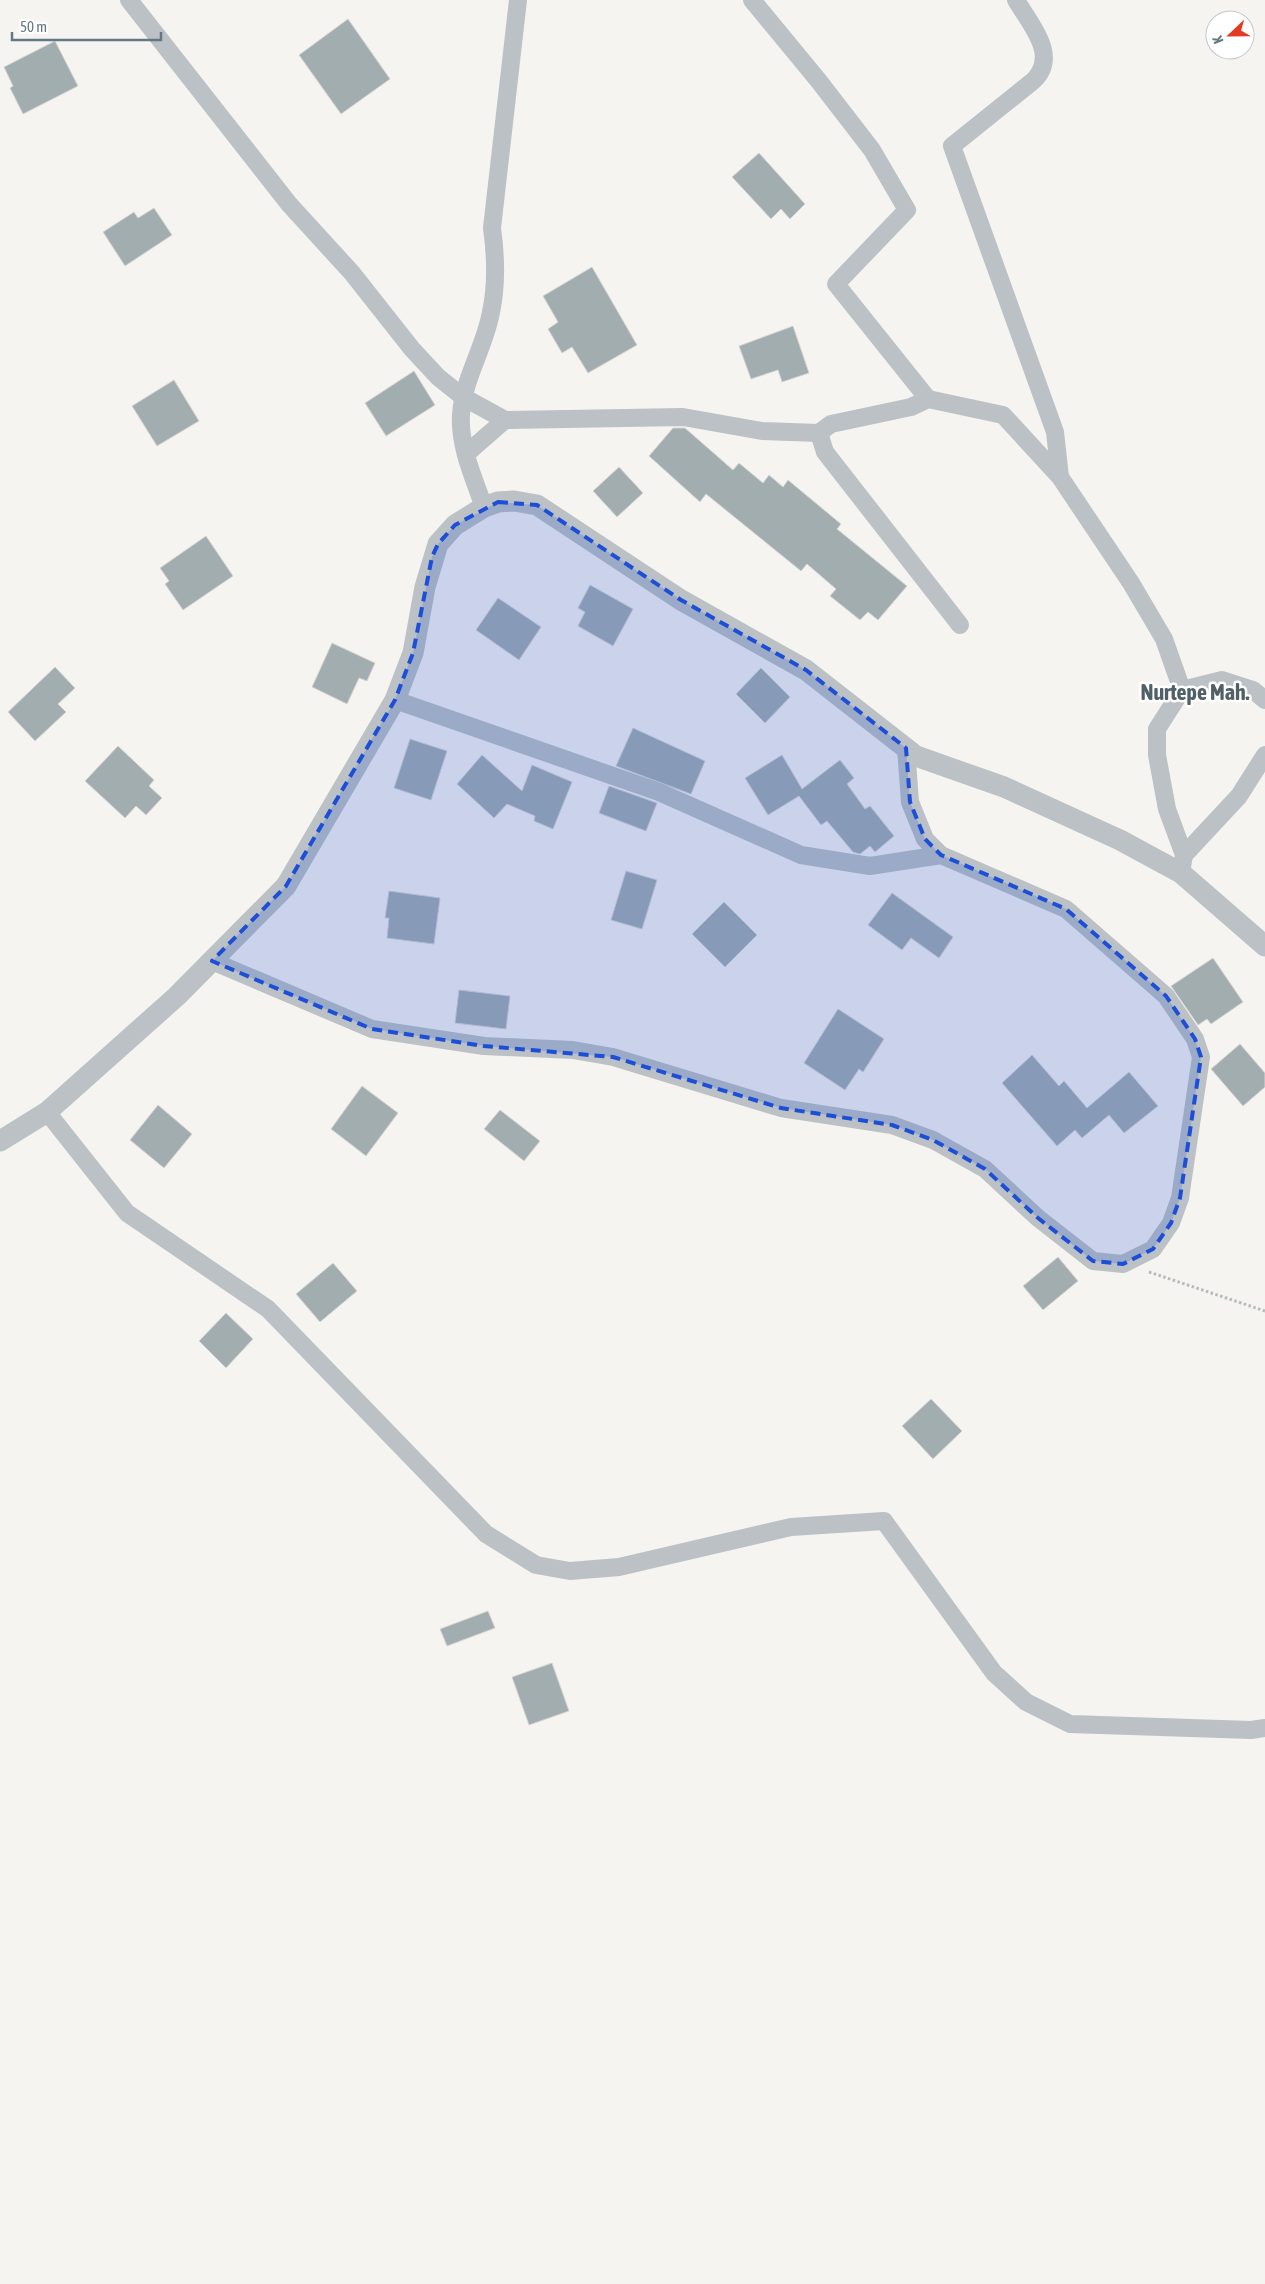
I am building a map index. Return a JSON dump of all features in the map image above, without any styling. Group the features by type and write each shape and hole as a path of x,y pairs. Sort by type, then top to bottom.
{"street":[{"path":"129,0 290,204 352,273 418,356 438,377 463,397 505,420 683,417 762,431 818,433 831,424 911,407 928,399 1003,415 1060,477 1130,583 1164,639 1182,690"},
{"path":"484,508 466,454 460,417 463,397 491,313 497,263 492,228 518,0"},
{"path":"752,0 818,80 872,150 907,210 836,284 928,399"},
{"path":"1016,0 1042,45 1045,56 1042,69 1033,80 952,146 1055,432 1060,477"},
{"path":"466,454 505,420"},
{"path":"818,433 825,452 960,625"},
{"path":"0,1141 47,1112 176,996 286,886 395,700 413,654 425,587 438,544 455,525 498,502 514,501 536,506 681,600 806,670 916,756 1004,787 1112,836 1183,864 1265,946"},
{"path":"1183,864 1167,809 1157,755 1157,729 1182,690 1222,680 1253,690 1265,700"},
{"path":"395,700 659,792 801,854 870,866 941,855"},
{"path":"212,961 372,1029 484,1046 573,1050 613,1057 781,1108 892,1125 933,1140 985,1169 1038,1218 1093,1261 1123,1264 1153,1249 1171,1223 1180,1198 1201,1057 1195,1039 1166,996 1066,908 941,855 925,839 910,802 906,748"},
{"path":"1183,864 1239,796 1265,755"},
{"path":"47,1112 127,1213 268,1309 486,1534 536,1565 570,1571 619,1567 791,1527 884,1521 994,1673 1026,1702 1070,1724 1251,1730 1265,1728"}],"path":[{"path":"1123,1264 1265,1310"}],"highlighted area":[{"path":"498,502 537,505 681,600 806,670 906,748 910,802 925,839 941,855 1066,909 1166,996 1195,1039 1201,1057 1180,1198 1171,1223 1153,1249 1123,1264 1093,1261 1038,1218 985,1169 933,1140 892,1125 781,1108 613,1057 484,1046 372,1029 212,961 286,886 360,763 395,700 413,653 432,557 438,544 455,525"}],"building":[{"path":"348,19 390,79 341,114 299,55"},
{"path":"55,41 78,86 23,114 10,88 13,86 4,67"},
{"path":"759,153 805,204 790,219 781,209 771,219 732,177"},
{"path":"154,208 172,235 125,266 103,232 134,212 138,218"},
{"path":"592,267 637,345 588,373 572,347 562,353 548,329 558,322 543,296"},
{"path":"793,326 809,373 782,382 778,370 751,379 739,346"},
{"path":"414,371 435,405 386,436 365,403"},
{"path":"174,380 199,421 157,446 132,406"},
{"path":"673,428 685,428 733,470 739,463 763,483 769,475 783,487 788,480 841,524 837,529 907,586 878,620 868,612 860,620 830,596 836,589 807,564 801,571 706,494 700,502 649,456"},
{"path":"619,467 643,493 617,517 593,491"},
{"path":"206,536 233,576 183,610 165,584 169,581 160,568"},
{"path":"590,585 633,609 613,646 578,626 585,612 578,608"},
{"path":"498,598 541,627 519,660 476,630"},
{"path":"332,643 375,663 367,681 359,678 347,704 312,687"},
{"path":"55,667 75,688 58,704 66,712 35,741 8,712"},
{"path":"761,668 790,697 765,723 736,694"},
{"path":"633,728 705,761 691,794 616,766"},
{"path":"410,739 447,751 431,800 394,788"},
{"path":"118,746 154,780 149,786 162,798 146,815 136,806 125,818 85,781"},
{"path":"482,755 522,791 532,765 572,782 553,829 534,821 535,816 507,804 494,818 457,784"},
{"path":"782,755 802,789 840,760 854,778 847,784 865,809 870,806 894,836 875,852 870,846 860,854 853,852 827,821 821,825 799,796 768,815 745,778"},
{"path":"609,786 657,803 646,831 599,813"},
{"path":"626,871 657,880 642,929 611,920"},
{"path":"389,891 440,898 434,944 387,938 389,918 385,918"},
{"path":"892,893 953,937 939,958 911,938 902,950 868,925"},
{"path":"724,902 757,935 725,967 692,934"},
{"path":"1213,958 1243,1002 1211,1024 1207,1019 1198,1025 1171,986"},
{"path":"459,990 510,996 506,1029 455,1023"},
{"path":"838,1009 884,1039 863,1072 859,1069 845,1090 804,1063"},
{"path":"1240,1044 1265,1073 1265,1087 1243,1106 1211,1069"},
{"path":"1032,1055 1059,1086 1064,1081 1087,1108 1129,1072 1158,1106 1124,1133 1109,1115 1082,1138 1075,1130 1057,1146 1002,1083"},
{"path":"362,1086 398,1113 366,1156 331,1129"},
{"path":"158,1105 192,1134 164,1168 130,1140"},
{"path":"500,1110 540,1141 524,1161 484,1129"},
{"path":"1058,1257 1078,1281 1043,1310 1023,1286"},
{"path":"333,1263 357,1291 320,1322 296,1294"},
{"path":"226,1313 253,1339 226,1368 199,1341"},
{"path":"931,1399 962,1431 933,1459 902,1426"},
{"path":"488,1611 495,1628 447,1646 440,1629"},
{"path":"552,1663 569,1711 529,1725 512,1677"}],"district":[{"name":"Nurtepe Mah.","path":"1195,692"}]}
